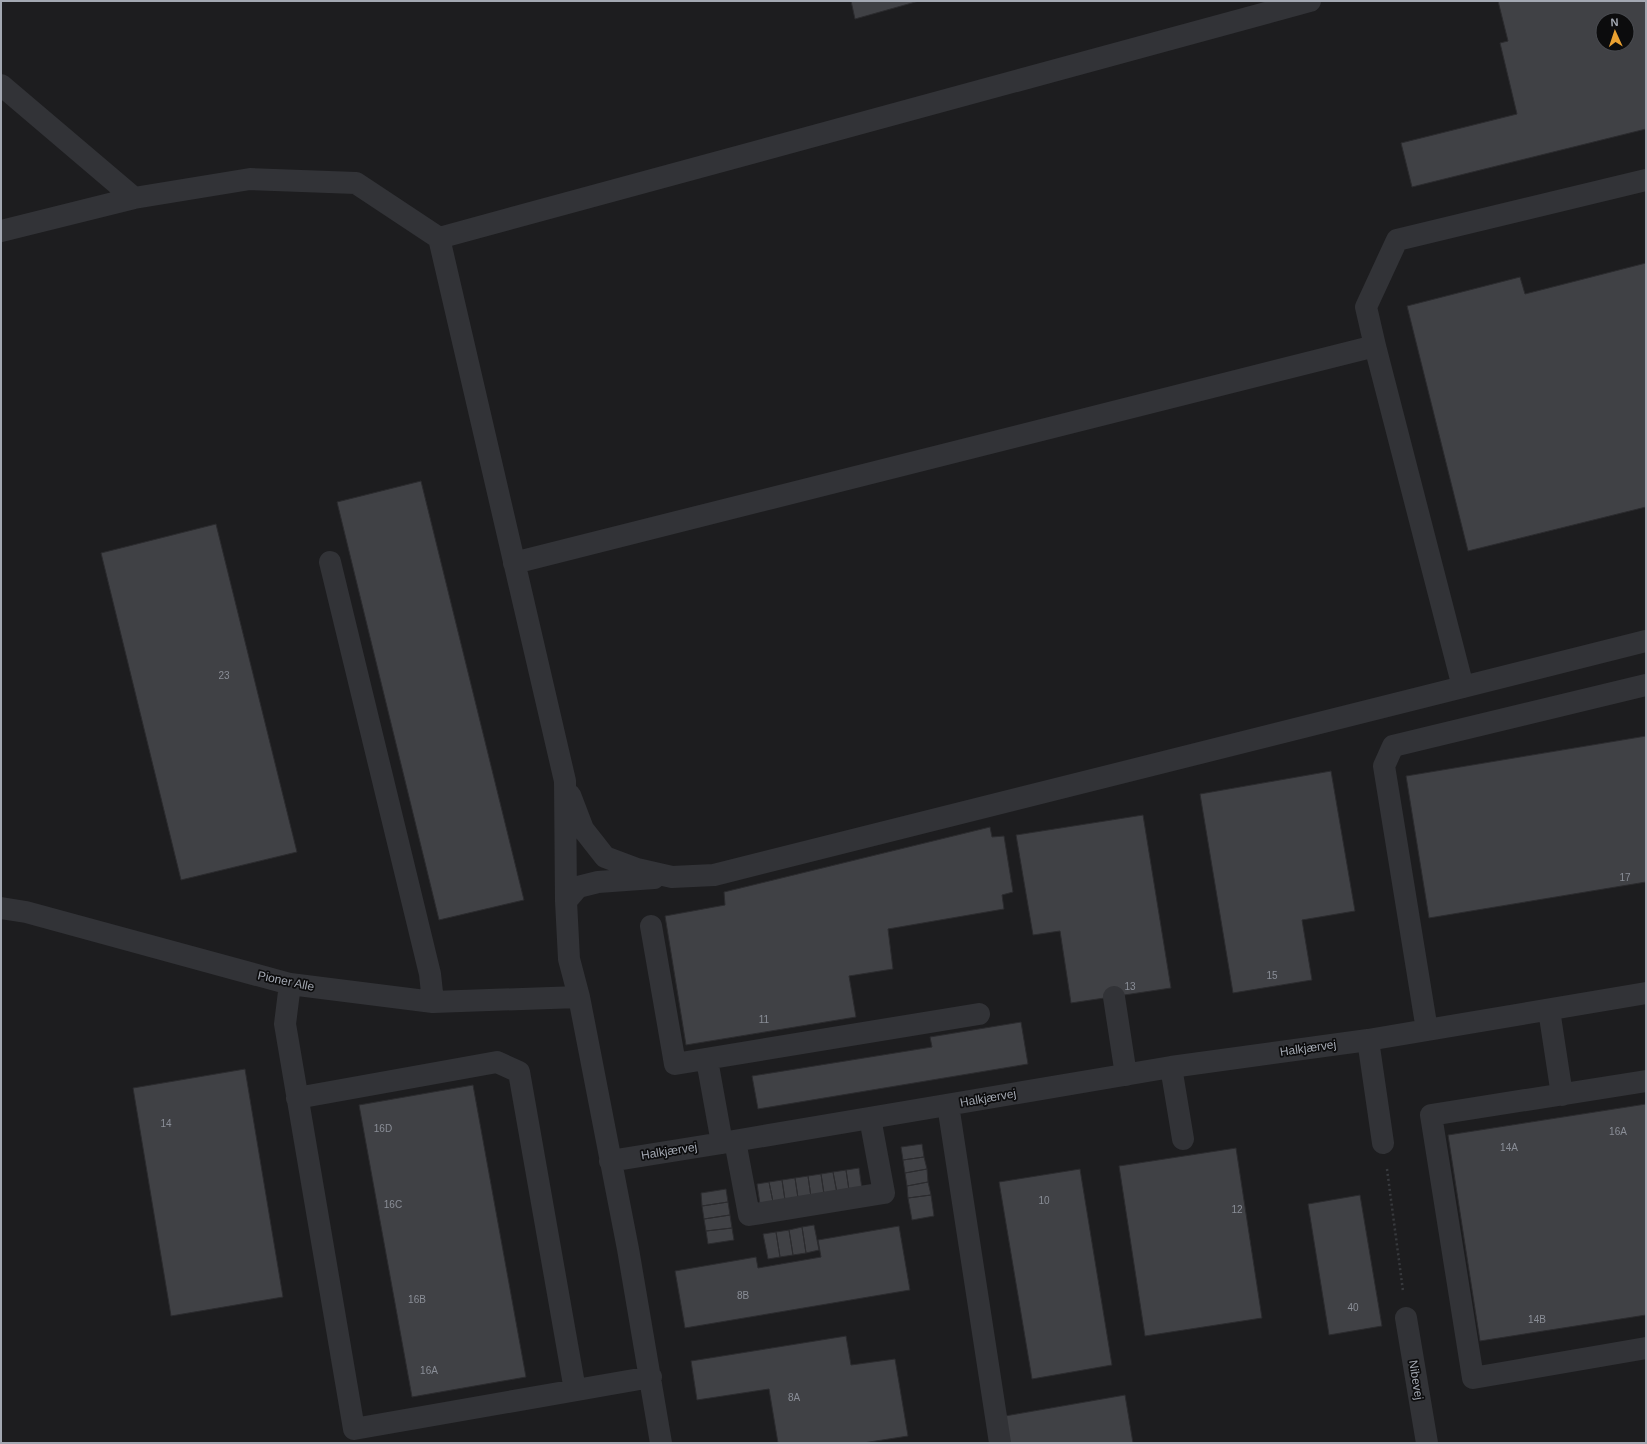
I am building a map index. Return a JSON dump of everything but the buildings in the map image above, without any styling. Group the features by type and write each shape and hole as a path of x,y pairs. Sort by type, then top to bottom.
{"street":[{"path":"439,238 1310,1"},
{"path":"1,85 134,198"},
{"path":"1,230 134,198 250,179 356,183 439,238 565,781 583,829 604,857 637,869 672,877"},
{"path":"1463,687 1366,307 1397,240 1646,180"},
{"path":"514,563 1375,346"},
{"path":"330,562 430,974 433,1002"},
{"path":"566,901 578,887 598,882 714,875 1646,641"},
{"path":"1428,1030 1384,766 1394,746 1646,685"},
{"path":"565,781 566,901 569,959 579,997 628,1249 651,1377 661,1443"},
{"name":"Pioner Alle","path":"1,908 26,912 290,984 433,1002 579,997"},
{"path":"651,926 675,1064 707,1060 980,1014"},
{"path":"290,984 285,1024 354,1429 651,1377"},
{"name":"Halkjærvej","path":"610,1161 1171,1067 1368,1040 1646,993"},
{"path":"1114,997 1126,1075"},
{"path":"1549,1010 1562,1095"},
{"path":"1368,1040 1383,1143"},
{"path":"707,1060 749,1215 884,1193 870,1118"},
{"path":"297,1098 497,1062 519,1072 575,1390"},
{"path":"1171,1067 1183,1139"},
{"path":"1646,1081 1431,1115 1473,1378 1646,1348"},
{"path":"948,1105 1000,1443"},
{"name":"Nibevej","path":"1406,1318 1406,1362 1427,1443"}],"path":[{"path":"1383,1143 1406,1318"}],"shaded area":[{"path":"1,1 1646,1 1646,1443 1,1443"}]}
